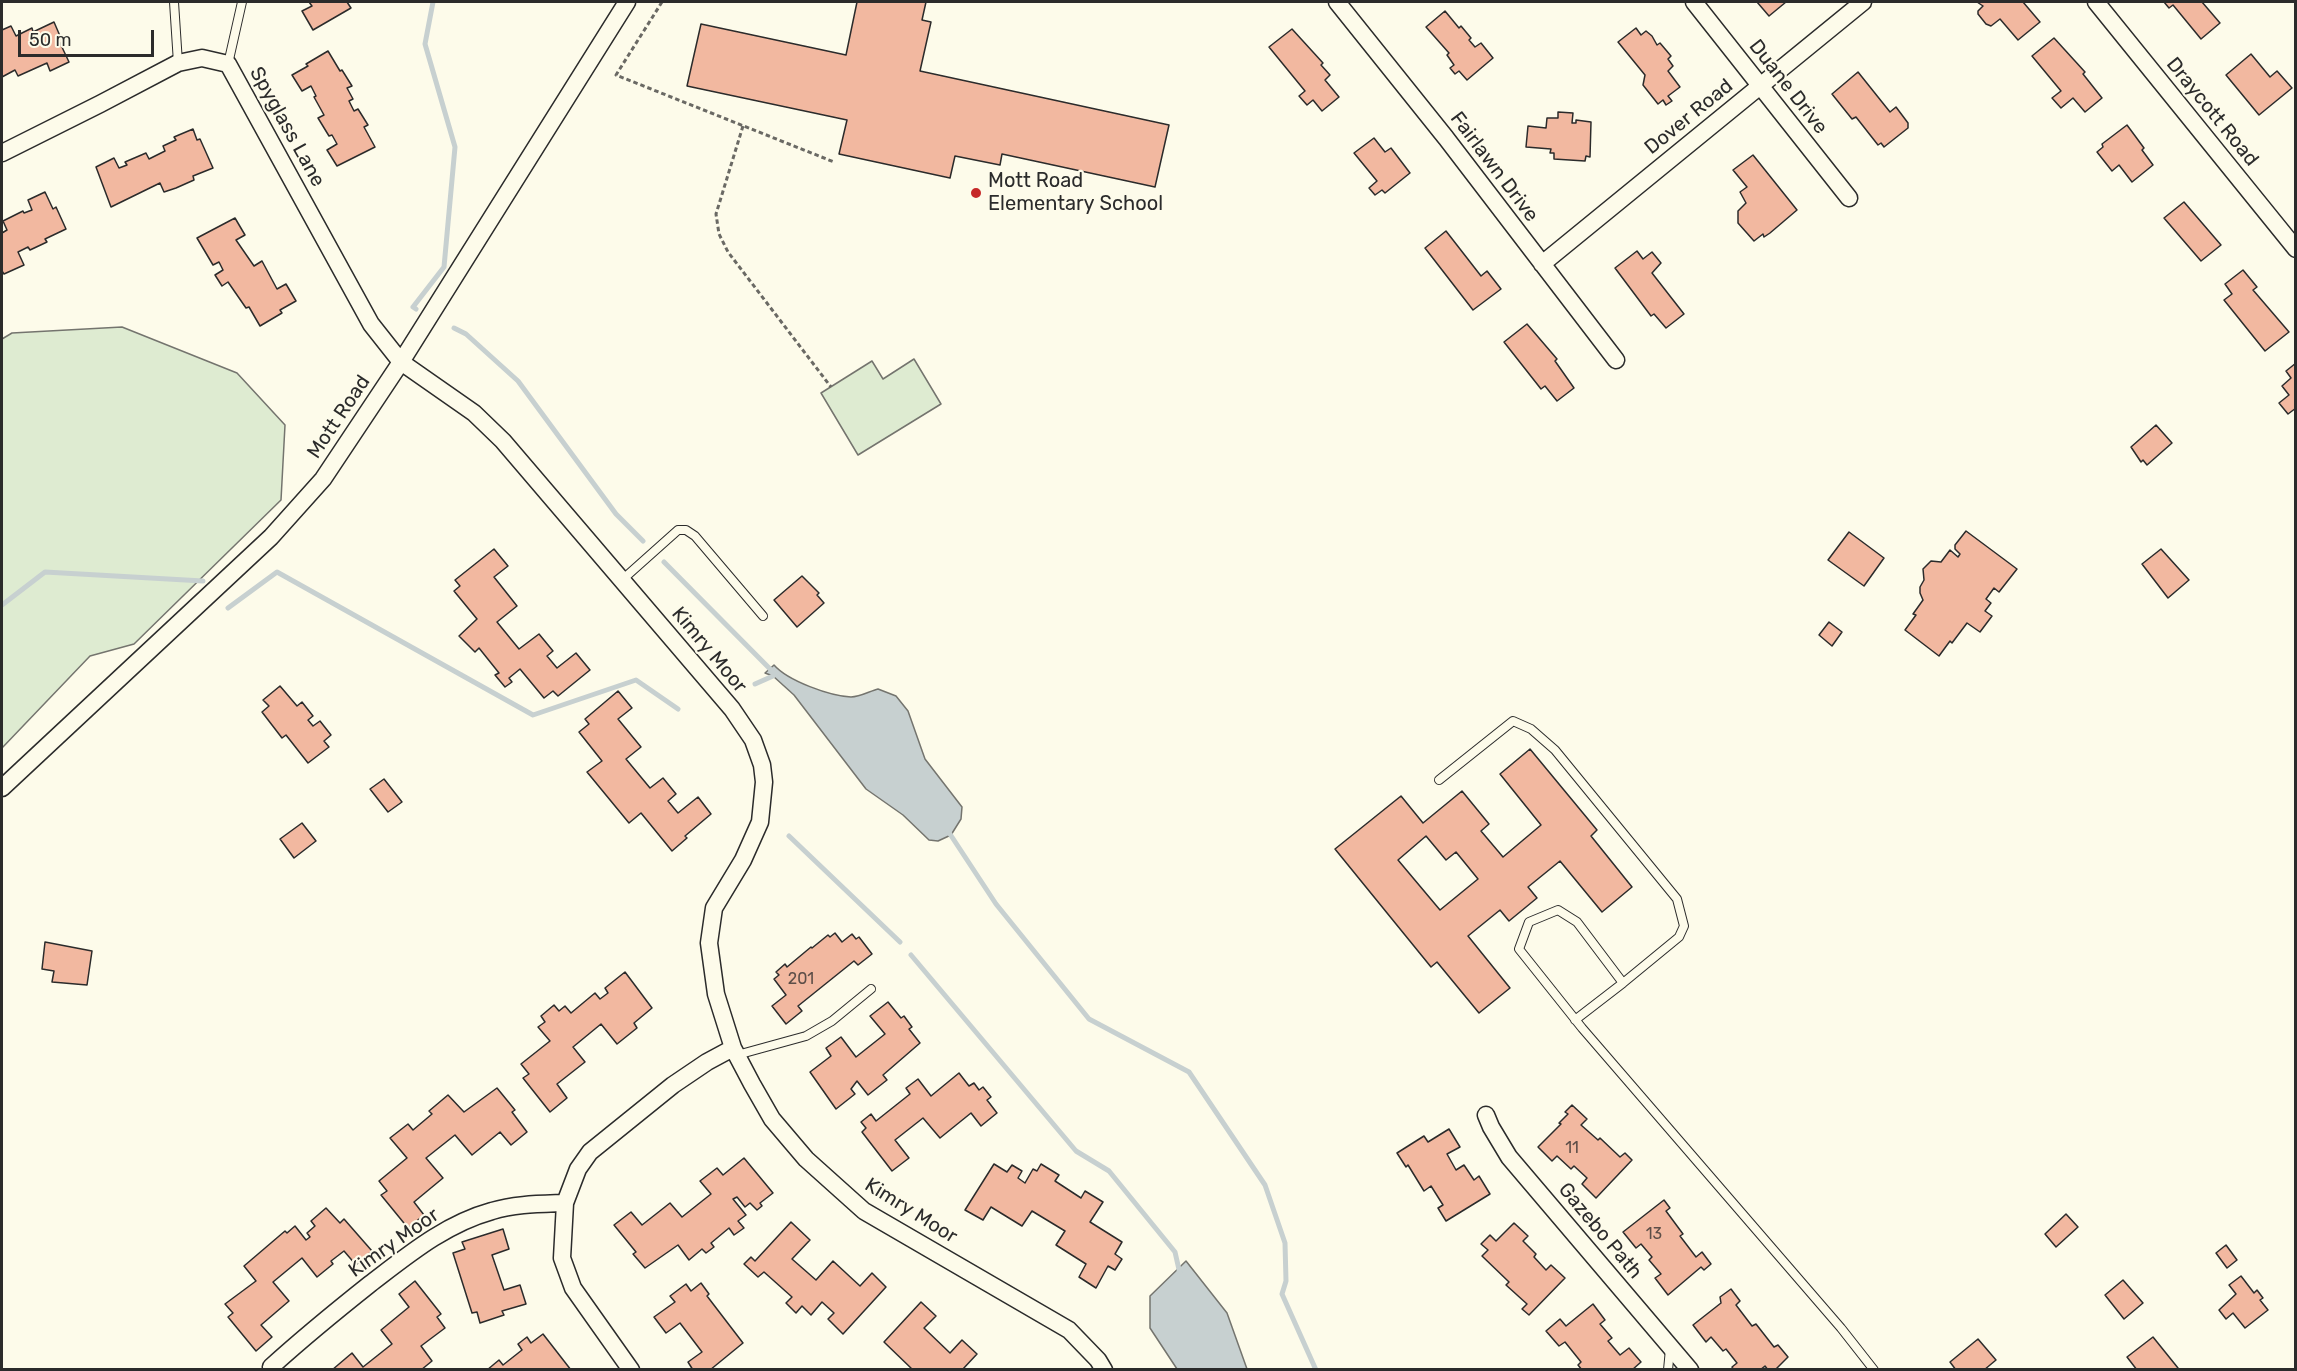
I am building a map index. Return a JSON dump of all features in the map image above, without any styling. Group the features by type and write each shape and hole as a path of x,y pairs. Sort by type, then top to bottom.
{"street":[{"name":"Mott Road","path":"2,788 271,537 323,479 401,362 627,2"},
{"name":"Fairlawn Drive","path":"1336,2 1446,138 1616,360"},
{"name":"Duane Drive","path":"1694,2 1849,198"},
{"name":"Dover Road","path":"1542,264 1863,2"},
{"name":"Draycott Road","path":"2096,2 2295,249"},
{"name":"Spyglass Lane","path":"2,153 178,63 202,58 228,64 371,324 401,362"},
{"name":"Kimry Moor","path":"401,362 474,413 503,441 732,709 753,740 762,765 764,782 760,822 743,860 714,908 709,943 716,994 735,1052 772,1119 806,1159 864,1211 1069,1330 1098,1360 1104,1370"},
{"path":"631,1370 573,1288 562,1258 565,1203 578,1169 590,1152 673,1085 707,1062 735,1052"},
{"name":"Gazebo Path","path":"1486,1115 1509,1157 1690,1370"},
{"name":"Kimry Moor","path":"271,1367 311,1330 416,1249 454,1225 492,1211 528,1204 565,1203"}],"lane":[{"path":"174,2 178,63"},
{"path":"228,64 242,2"},
{"path":"622,580 678,530 686,530 695,536 763,616"},
{"path":"1438,780 1513,721 1531,729 1555,750 1677,898 1684,926 1679,937 1575,1020"},
{"path":"1623,982 1576,922 1558,909 1529,922 1519,949 1575,1020 1841,1328 1874,1370"},
{"path":"735,1052 806,1036 832,1021 871,989"},
{"path":"1668,1370 1671,1347"}],"path":[{"path":"662,2 616,75 834,162"},
{"path":"743,126 716,214 719,234 728,252 831,387"}],"green space":[{"path":"122,327 237,373 285,425 281,500 134,644 90,656 2,748 2,339 12,333"},
{"path":"914,359 941,404 858,455 821,393 872,361 883,379"}],"shaded area":[{"path":"774,665 799,682 832,694 854,697 878,689 896,696 908,711 925,759 962,807 961,819 951,835 938,841 929,840 903,815 866,789 794,695 773,676 765,673"},
{"path":"1186,1261 1227,1313 1247,1369 1177,1369 1150,1328 1150,1296"}],"building":[{"path":"309,2 347,2 351,8 313,30 302,11 312,6"},
{"path":"857,2 926,2 922,20 931,22 920,71 1169,125 1155,187 1002,154 1000,165 955,156 950,178 839,154 847,120 687,86 701,24 846,55"},
{"path":"1757,2 1786,2 1769,16"},
{"path":"1977,2 2023,2 2040,22 2018,40 2000,19 1991,26 1986,24 1978,14 1983,6"},
{"path":"2164,2 2202,2 2220,23 2201,39 2173,5 2169,8"},
{"path":"1445,11 1471,38 1469,40 1475,47 1481,43 1493,58 1467,80 1459,71 1455,74 1450,68 1454,65 1447,55 1449,53 1426,27"},
{"path":"54,22 69,62 50,71 47,63 18,76 15,70 2,77 2,30 11,26 16,36 32,28 33,32"},
{"path":"1636,28 1641,35 1646,31 1657,45 1660,43 1671,56 1668,59 1673,66 1668,71 1680,87 1668,96 1672,101 1666,105 1663,100 1658,104 1643,85 1645,75 1618,42"},
{"path":"1292,29 1323,63 1321,65 1330,75 1325,80 1339,97 1322,111 1313,100 1307,105 1299,96 1305,91 1269,47"},
{"path":"2054,38 2085,72 2083,74 2102,98 2085,112 2073,98 2061,108 2052,98 2061,91 2032,56"},
{"path":"328,51 352,86 347,88 353,99 349,101 354,111 358,109 368,125 364,127 375,147 337,166 327,150 337,144 318,118 324,115 314,97 316,96 311,86 302,91 292,75"},
{"path":"2251,54 2270,77 2277,71 2292,88 2259,115 2226,75"},
{"path":"1858,72 1890,112 1896,107 1908,123 1908,128 1884,147 1881,143 1878,145 1856,117 1852,119 1832,94"},
{"path":"1558,112 1573,113 1572,123 1576,123 1576,120 1591,122 1590,157 1586,156 1585,161 1554,159 1554,153 1550,153 1551,149 1526,147 1528,126 1546,128 1547,118 1558,118"},
{"path":"2127,125 2153,165 2132,182 2119,165 2112,171 2097,152 2103,147 2102,144"},
{"path":"193,129 213,168 193,176 194,180 176,188 164,192 160,183 111,207 96,167 114,158 119,168 127,165 125,162 146,153 149,159 165,151 163,146 176,140 174,137"},
{"path":"1374,138 1385,152 1391,148 1410,173 1385,193 1382,190 1375,195 1369,188 1377,181 1354,153"},
{"path":"1753,155 1797,210 1770,233 1764,237 1763,234 1754,241 1738,223 1738,211 1746,203 1740,192 1747,187 1733,170"},
{"path":"45,192 53,209 56,207 66,229 45,239 47,242 30,250 28,247 18,252 24,265 4,274 2,271 2,233 7,230 3,221 23,211 24,213 32,210 28,200"},
{"path":"2184,202 2221,245 2201,261 2164,218"},
{"path":"235,218 245,235 236,240 254,266 262,261 277,289 286,284 296,301 280,310 282,313 260,326 249,307 246,308 228,282 222,286 215,275 223,270 219,262 213,265 197,238"},
{"path":"1446,231 1481,276 1487,271 1501,289 1473,310 1425,248"},
{"path":"1637,251 1643,259 1652,252 1661,263 1652,273 1684,314 1666,328 1654,314 1651,316 1615,268"},
{"path":"2243,270 2257,287 2253,290 2289,332 2265,351 2224,300 2232,294 2225,284"},
{"path":"1527,324 1557,359 1555,361 1574,388 1557,401 1545,386 1541,389 1504,342"},
{"path":"2296,363 2296,408 2288,414 2279,403 2289,395 2282,386 2291,378 2286,371"},
{"path":"2156,425 2172,443 2147,465 2143,460 2141,462 2131,447"},
{"path":"1966,531 2017,569 1999,592 1994,588 1986,599 1991,603 1985,611 1992,616 1980,632 1967,623 1939,656 1905,630 1923,600 1920,587 1924,580 1923,569 1931,561 1941,562 1950,550 1958,557 1960,554 1955,549 1955,545"},
{"path":"1849,532 1884,558 1864,586 1828,560"},
{"path":"494,549 508,566 494,577 517,606 497,622 519,649 539,634 553,651 547,656 557,668 576,653 590,670 558,696 553,691 544,698 520,669 509,678 512,682 505,687 495,675 499,673 479,648 475,652 459,636 477,619 454,591 460,586 455,580"},
{"path":"2161,549 2189,580 2168,598 2142,564"},
{"path":"802,576 819,593 817,595 824,603 797,627 774,600"},
{"path":"1829,622 1842,632 1832,646 1819,635"},
{"path":"280,686 297,706 302,702 313,716 308,720 313,726 320,721 331,735 324,741 329,747 308,763 286,735 282,738 262,712 269,706 263,700"},
{"path":"618,691 632,708 618,719 641,747 626,759 650,788 663,778 676,794 668,801 678,813 698,797 711,814 685,836 687,838 672,851 641,813 629,823 587,772 602,761 579,732 589,724 585,719"},
{"path":"1530,749 1597,830 1591,836 1632,887 1602,912 1560,861 1528,887 1537,898 1509,921 1500,910 1468,936 1510,988 1479,1013 1437,962 1431,967 1335,849 1401,796 1423,823 1462,791 1489,824 1481,831 1503,857 1541,825 1500,774","holes":["1426,836 1446,860 1456,852 1478,879 1440,910 1398,860"]},
{"path":"384,779 402,802 388,812 370,789"},
{"path":"302,823 316,841 294,858 280,839"},
{"path":"835,933 842,942 852,934 856,939 859,937 872,954 858,965 854,961 798,1006 802,1011 786,1024 772,1006 786,995 774,979 779,975 776,972 785,964 787,967 828,935 830,937"},
{"path":"45,942 92,951 87,985 52,982 54,971 42,969"},
{"path":"625,972 652,1008 634,1023 637,1028 617,1044 601,1024 573,1047 585,1062 557,1084 567,1098 550,1112 523,1078 529,1074 521,1064 550,1041 538,1027 545,1022 541,1016 554,1005 559,1011 565,1006 571,1013 595,993 600,999 608,993 605,988"},
{"path":"888,1002 901,1018 904,1016 912,1027 909,1029 920,1043 883,1075 887,1080 868,1095 857,1081 851,1089 855,1094 836,1109 810,1072 831,1056 826,1048 841,1037 856,1057 885,1034 870,1016"},
{"path":"959,1073 969,1086 974,1083 979,1090 983,1087 991,1097 987,1100 997,1113 981,1126 971,1113 940,1138 923,1118 895,1140 909,1158 892,1171 862,1132 866,1128 861,1122 871,1114 876,1121 910,1094 906,1088 918,1079 931,1096"},
{"path":"497,1088 515,1110 512,1112 527,1132 511,1145 500,1132 472,1155 455,1135 426,1158 443,1178 414,1202 424,1215 408,1228 381,1195 387,1191 379,1181 407,1158 390,1138 408,1124 413,1130 432,1114 429,1111 448,1095 464,1112"},
{"path":"1572,1105 1587,1119 1581,1125 1598,1140 1600,1138 1620,1157 1625,1153 1632,1160 1596,1198 1582,1184 1587,1178 1574,1166 1571,1169 1557,1156 1552,1161 1538,1147 1561,1124 1559,1123 1568,1114 1565,1112"},
{"path":"1449,1129 1460,1147 1447,1154 1456,1170 1464,1165 1474,1180 1479,1176 1490,1194 1446,1221 1438,1208 1443,1205 1431,1186 1424,1191 1408,1165 1406,1167 1397,1153 1424,1136 1428,1142"},
{"path":"744,1158 773,1193 760,1203 762,1206 757,1210 750,1203 745,1207 737,1197 733,1199 746,1215 738,1221 744,1228 734,1235 729,1228 711,1243 714,1247 706,1253 702,1249 689,1260 678,1245 645,1268 633,1254 636,1252 614,1225 631,1212 642,1225 670,1203 682,1217 711,1194 700,1181 717,1168 723,1175"},
{"path":"994,1164 1007,1172 1012,1165 1022,1171 1018,1178 1025,1183 1033,1169 1037,1171 1041,1164 1059,1175 1055,1181 1081,1198 1085,1191 1103,1202 1090,1222 1122,1242 1115,1254 1122,1259 1115,1270 1108,1266 1096,1288 1079,1277 1086,1264 1056,1245 1065,1231 1032,1211 1022,1226 991,1207 983,1220 965,1210"},
{"path":"1664,1200 1670,1208 1666,1211 1683,1234 1680,1236 1696,1257 1702,1252 1711,1264 1704,1270 1701,1267 1668,1295 1655,1278 1661,1274 1649,1260 1652,1257 1641,1244 1636,1248 1623,1232"},
{"path":"326,1208 340,1223 344,1219 372,1251 356,1265 344,1251 331,1261 333,1264 317,1277 302,1258 273,1282 289,1301 261,1325 272,1337 256,1351 228,1317 233,1313 225,1304 256,1281 244,1266 285,1231 287,1233 295,1226 306,1240 310,1237 307,1233 315,1226 311,1221"},
{"path":"2066,1214 2078,1227 2056,1247 2045,1234"},
{"path":"791,1222 810,1240 792,1259 816,1280 833,1261 860,1286 872,1273 886,1287 843,1334 828,1319 834,1313 822,1302 811,1315 802,1306 796,1313 786,1303 792,1297 764,1272 758,1277 744,1264 751,1257 755,1261"},
{"path":"1514,1223 1528,1236 1523,1241 1536,1254 1534,1257 1546,1270 1551,1265 1565,1278 1529,1315 1522,1309 1527,1304 1506,1285 1509,1282 1482,1256 1488,1250 1481,1244 1490,1235 1496,1241"},
{"path":"503,1229 509,1249 492,1255 504,1290 520,1285 526,1304 502,1311 504,1315 480,1323 477,1312 472,1313 453,1253 465,1249 462,1242"},
{"path":"2226,1245 2237,1260 2227,1268 2216,1253"},
{"path":"2241,1276 2254,1293 2257,1290 2263,1298 2260,1300 2268,1310 2245,1328 2233,1313 2226,1319 2219,1310 2236,1294 2229,1285"},
{"path":"2123,1280 2143,1303 2124,1319 2105,1295"},
{"path":"415,1281 441,1314 437,1317 445,1328 421,1346 432,1361 421,1370 332,1370 352,1353 363,1367 392,1344 381,1330 409,1307 399,1294"},
{"path":"701,1283 709,1294 707,1296 743,1343 710,1370 693,1370 688,1362 702,1352 680,1323 666,1333 654,1317 675,1302 670,1296 686,1284 691,1291"},
{"path":"1731,1289 1740,1301 1736,1305 1752,1326 1756,1324 1774,1347 1778,1345 1788,1357 1775,1370 1768,1370 1765,1366 1760,1370 1734,1370 1732,1367 1737,1363 1726,1349 1723,1351 1711,1337 1706,1342 1693,1325 1721,1303 1720,1297"},
{"path":"921,1302 936,1316 924,1328 950,1353 962,1340 977,1354 962,1370 913,1370 884,1342"},
{"path":"1593,1304 1605,1320 1600,1324 1612,1338 1608,1341 1620,1355 1629,1348 1641,1362 1632,1370 1582,1370 1578,1365 1581,1362 1565,1342 1559,1346 1546,1331 1560,1319 1566,1326"},
{"path":"543,1334 571,1370 487,1370 499,1360 503,1365 522,1350 518,1344 527,1337 531,1343"},
{"path":"2153,1337 2178,1368 2177,1370 2137,1370 2127,1357"},
{"path":"1978,1339 1996,1360 1984,1370 1956,1370 1950,1362"}],"waterway":[{"path":"416,309 413,307 444,267 455,147 425,44 433,2"},
{"path":"454,328 466,334 518,381 616,514 643,541"},
{"path":"664,562 775,674"},
{"path":"2,605 45,572 203,581"},
{"path":"228,608 277,572 533,715 636,680 678,709"},
{"path":"755,684 773,676"},
{"path":"948,831 996,904 1089,1019 1189,1072 1265,1185 1285,1243 1286,1281 1282,1294 1316,1370"},
{"path":"789,836 900,942"},
{"path":"911,955 1076,1151 1109,1171 1175,1252 1180,1274"}],"place":[{"name":"Mott Road Elementary School","path":"976,193"}]}
